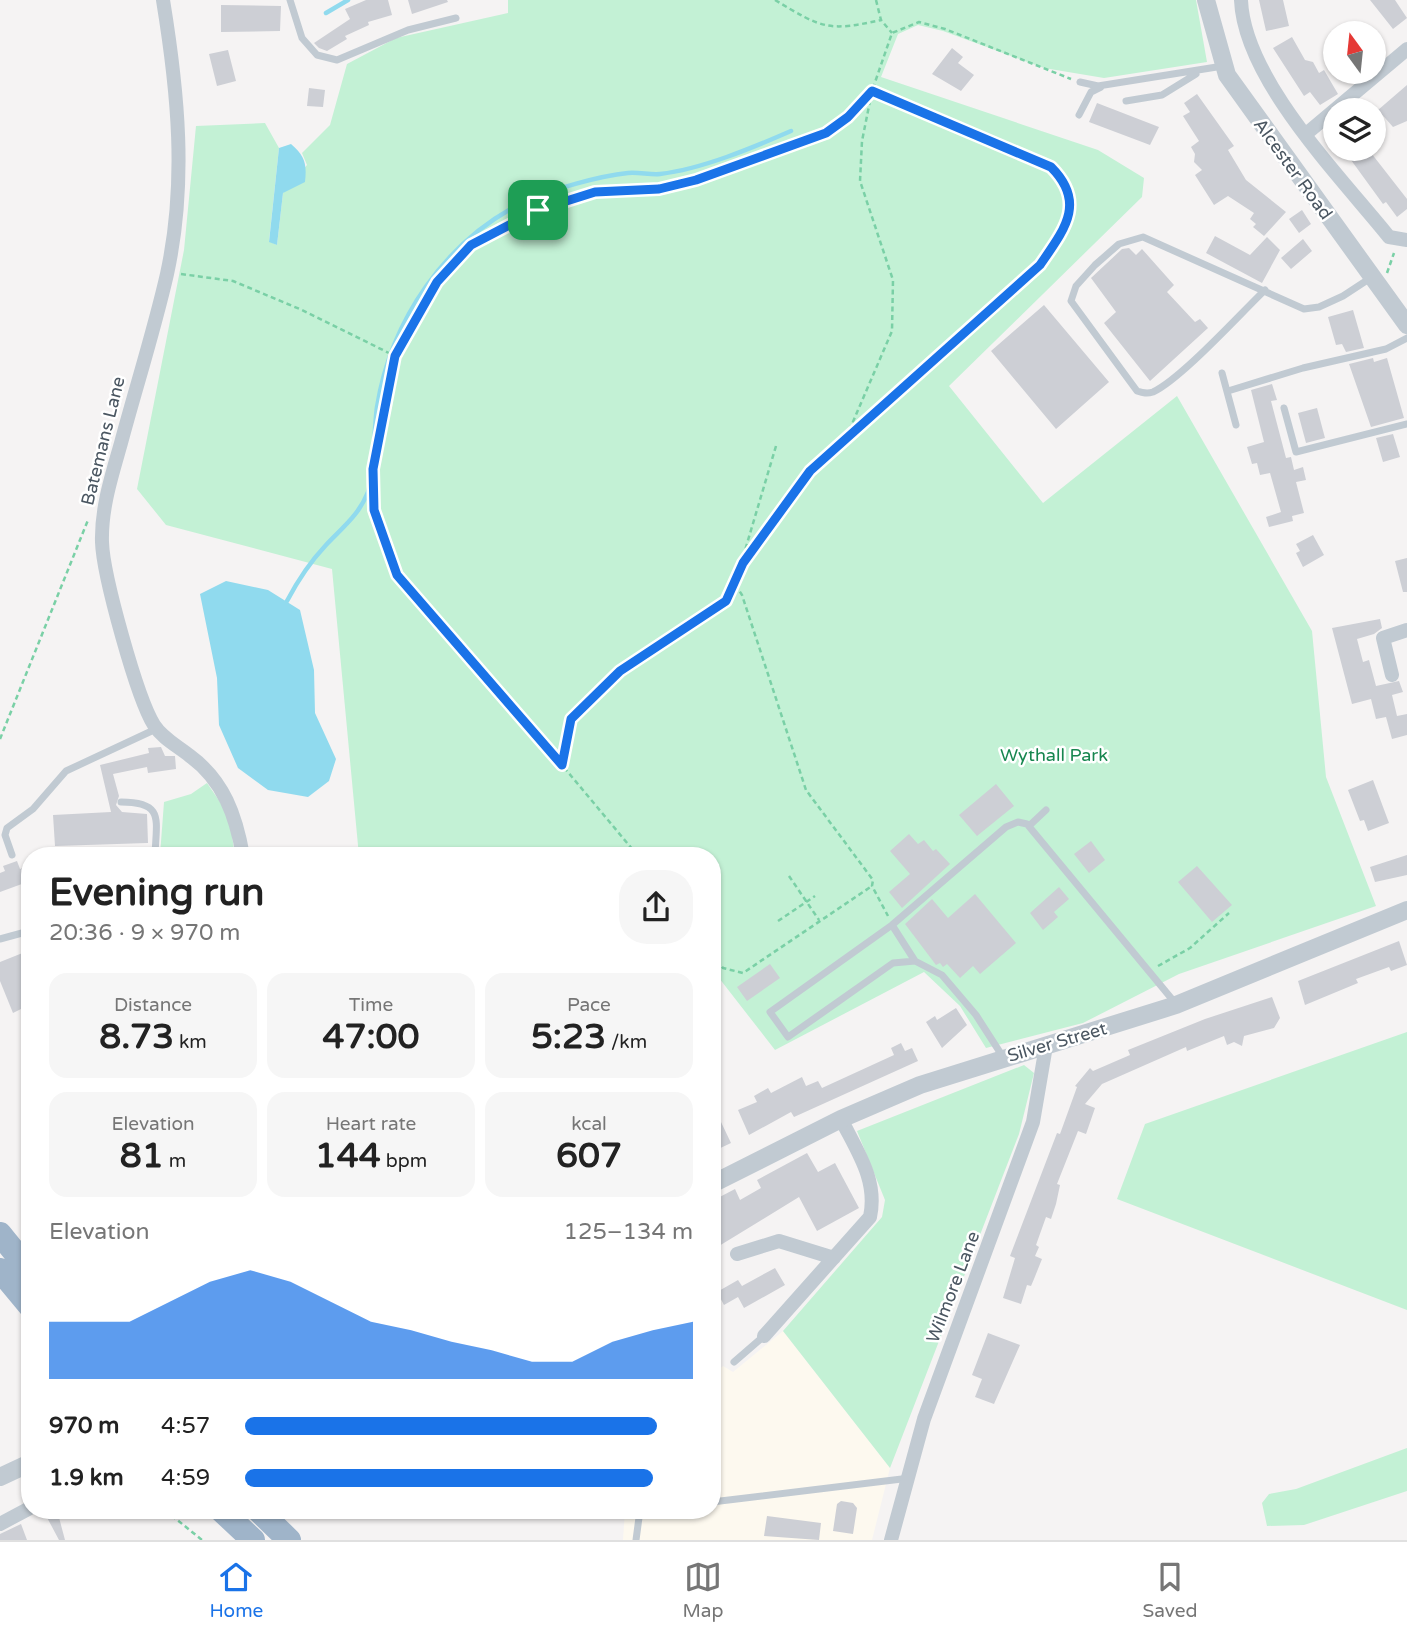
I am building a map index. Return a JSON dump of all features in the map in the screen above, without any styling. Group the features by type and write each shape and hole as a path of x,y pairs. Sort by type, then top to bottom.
{"highway":[{"path":"0,1234 21,1260"},
{"path":"0,1270 21,1295"},
{"path":"231,1519 253,1540"},
{"path":"267,1519 289,1540"}],"street":[{"name":"Batemans Lane","path":"163,0 176,80 181,167 167,272 111,478 103,517 102,542 106,571 146,708 157,729 192,757 222,790 237,821 241,847"},
{"name":"Alcester Road","path":"1206,0 1223,66 1252,113 1407,325"},
{"name":"Alcester Road","path":"1241,0 1241,13 1264,74 1306,134 1389,237 1403,240"},
{"path":"1306,134 1407,50"},
{"path":"1392,674 1383,638 1407,630"},
{"name":"Silver Street","path":"721,1179 841,1119 920,1085 1177,1005 1407,910"},
{"name":"Wilmore Lane","path":"891,1540 924,1419 1033,1122 1046,1046"},
{"path":"764,1336 870,1217 874,1197 862,1161 841,1119"},
{"path":"737,1254 779,1241 834,1258"},
{"path":"0,1477 21,1467"},
{"path":"0,1524 21,1513"}],"lane":[{"path":"290,0 302,38 317,55 337,60 408,30 456,18"},
{"path":"1080,82 1105,85 1223,66"},
{"path":"1126,102 1162,95 1203,71"},
{"path":"1079,115 1091,92 1105,85"},
{"path":"1265,290 1184,368 1152,392 1143,394 1137,391 1071,301 1076,286 1103,258 1119,244 1143,237 1265,290 1304,309 1319,307 1377,283"},
{"path":"1228,391 1303,368 1386,349 1407,338"},
{"path":"1222,373 1236,425"},
{"path":"1284,408 1296,452 1407,424"},
{"path":"12,855 4,828 33,809 66,771 157,729"},
{"path":"121,802 153,808 156,820 155,847"},
{"path":"1029,826 1046,810"},
{"path":"915,961 892,963 788,1037 770,1012 892,925 1006,827 1018,822 1029,826 1177,1005"},
{"path":"892,925 915,961 942,975 976,1015 1003,1057"},
{"path":"0,939 21,933"},
{"path":"734,1362 764,1336"},
{"path":"721,1501 910,1478"},
{"path":"636,1540 639,1519"}],"path":[{"path":"775,0 815,24 832,28 881,20"},
{"path":"876,0 881,20 892,33"},
{"path":"845,441 892,331 893,280 860,181 862,141 872,91 892,33 919,22 945,29 1080,82"},
{"path":"630,847 397,575 374,510 373,469 395,356 437,282 471,245 538,210 595,192 659,189 696,180 826,133 848,117 872,91"},
{"path":"743,563 810,471 1040,265 1062,231 1071,198 1065,182 1051,167 872,91"},
{"path":"1377,283 1403,240"},
{"path":"167,272 233,281 395,356"},
{"path":"562,765 571,719 620,671 726,601 736,584 743,563 776,446"},
{"path":"0,739 91,513"},
{"path":"736,584 783,712 806,790 873,880 872,886 892,925"},
{"path":"789,876 820,921"},
{"path":"721,965 743,973 872,886"},
{"path":"778,921 815,896"},
{"path":"1149,971 1190,948 1229,913"},
{"path":"176,1519 202,1540"}],"shaded area":[{"path":"783,1331 890,1468 872,1540 623,1540 624,1519 721,1519 721,1368 723,1366 733,1372"}],"green space":[{"name":"Wythall Park","path":"508,0 1196,0 1207,62 1104,78 1044,68 943,31 918,25 898,34 881,77 1098,150 1144,178 1142,197 949,386 1043,503 1177,396 1312,631 1326,777 1376,906 1179,974 1083,1023 986,1048 960,1006 924,972 775,1050 721,981 721,847 358,847 332,569 166,525 137,489 184,250 196,126 265,123 279,148 269,241 277,245 283,193 307,165 302,153 330,125 347,64 396,38 508,13"},
{"path":"207,783 229,815 234,847 161,847 164,802 191,794"},
{"path":"1407,1032 1407,1310 1117,1199 1145,1124"},
{"path":"1024,1065 1034,1073 1019,1134 890,1468 783,1331 882,1217 885,1200 857,1131"},
{"path":"1407,1448 1407,1491 1304,1525 1267,1526 1262,1503 1269,1494 1296,1489"}],"water":[{"path":"291,144 304,161 305,182 283,193 277,245 269,242 279,148"},
{"path":"226,581 268,590 300,610 314,670 315,713 336,759 329,781 308,797 268,790 238,768 219,725 217,678 200,594"}],"building":[{"path":"366,0 388,0 392,15 368,22 369,25 345,36 347,39 327,51 314,43 350,19 345,9"},
{"path":"408,0 447,0 448,2 412,14"},
{"path":"1259,0 1283,0 1289,26 1266,31"},
{"path":"1370,0 1395,0 1407,18 1393,29"},
{"path":"221,5 281,6 280,31 221,32"},
{"path":"1292,37 1305,60 1313,62 1319,73 1323,71 1323,84 1332,84 1338,94 1331,98 1323,98 1320,105 1310,92 1304,96 1273,48"},
{"path":"952,48 963,57 958,63 974,75 961,91 932,74"},
{"path":"228,50 236,81 217,86 209,54"},
{"path":"1407,85 1407,121 1393,127 1386,119 1386,103"},
{"path":"309,88 325,90 323,107 307,106"},
{"path":"1197,94 1234,146 1228,150 1246,180 1286,212 1264,236 1253,227 1256,224 1250,219 1254,213 1228,196 1214,205 1195,175 1202,170 1194,162 1195,154 1191,147 1199,141 1183,116 1190,112 1184,103"},
{"path":"1097,103 1159,127 1150,145 1089,122"},
{"path":"1352,161 1377,161 1407,199 1407,209 1397,217 1386,202 1383,204"},
{"path":"1302,210 1311,224 1299,233 1289,219"},
{"path":"1215,236 1250,255 1267,237 1280,250 1262,283 1206,253"},
{"path":"1303,239 1312,251 1291,269 1281,258"},
{"path":"1129,248 1136,255 1142,249 1174,285 1167,292 1195,322 1200,319 1208,328 1150,381 1104,323 1116,312 1091,278 1122,249"},
{"path":"1044,305 1109,382 1056,429 991,351"},
{"path":"1353,310 1364,348 1346,352 1342,344 1336,345 1328,317"},
{"path":"1373,358 1374,362 1387,358 1404,418 1371,427 1349,364"},
{"path":"1272,384 1277,400 1271,401 1286,458 1291,457 1294,470 1303,467 1306,480 1296,482 1304,513 1292,516 1293,521 1269,527 1266,517 1281,512 1270,473 1260,475 1257,463 1252,464 1247,447 1264,442 1251,390"},
{"path":"1317,408 1325,438 1306,443 1298,413"},
{"path":"1393,434 1400,457 1383,462 1376,438"},
{"path":"1313,535 1324,555 1303,567 1296,553 1300,551 1296,544"},
{"path":"1407,558 1407,592 1403,592 1395,561"},
{"path":"1380,619 1382,628 1374,634 1357,639 1363,662 1369,660 1376,686 1399,681 1403,692 1392,695 1397,716 1407,714 1407,735 1392,739 1386,717 1376,719 1371,699 1352,704 1332,628"},
{"path":"161,747 165,756 175,756 176,769 148,773 147,767 113,774 119,796 116,805 122,812 147,814 148,843 55,846 53,815 111,812 100,765 149,753 148,748"},
{"path":"1373,780 1389,823 1368,831 1364,820 1360,821 1348,790"},
{"path":"996,784 1014,806 977,836 959,815"},
{"path":"909,834 918,844 924,840 950,864 902,908 889,892 910,874 890,851"},
{"path":"1091,841 1105,860 1089,873 1074,854"},
{"path":"1407,855 1407,875 1375,882 1370,867"},
{"path":"17,861 21,869 21,884 0,892 0,873 5,871 3,866"},
{"path":"1197,866 1232,905 1212,922 1178,882"},
{"path":"1059,887 1069,899 1054,912 1058,917 1043,930 1030,913"},
{"path":"975,894 1016,943 980,974 973,966 960,978 947,964 943,967 940,963 936,965 905,924 932,899 948,918"},
{"path":"1399,941 1407,965 1391,971 1389,967 1356,979 1358,983 1305,1005 1298,981"},
{"path":"21,954 21,1009 13,1013 0,981 0,962"},
{"path":"770,964 780,978 747,1001 737,987"},
{"path":"1272,997 1280,1018 1274,1028 1244,1036 1242,1046 1234,1042 1227,1045 1224,1036 1187,1051 1186,1047 1102,1084 1085,1104 1095,1108 1086,1134 1078,1131 1057,1184 1060,1185 1051,1219 1046,1217 1036,1245 1039,1247 1035,1256 1042,1259 1031,1286 1027,1285 1021,1304 1003,1298 1015,1258 1010,1256 1057,1133 1060,1134 1077,1087 1075,1086 1090,1068 1093,1071 1130,1055 1128,1050 1205,1019"},
{"path":"956,1008 967,1025 942,1048 926,1022 935,1016 937,1020"},
{"path":"901,1043 905,1051 912,1048 918,1061 794,1117 791,1112 749,1135 738,1110 757,1102 754,1096 768,1088 771,1093 802,1077 806,1086 818,1081 822,1088 894,1055 891,1048"},
{"path":"721,1122 731,1143 721,1148"},
{"path":"807,1153 818,1172 835,1163 859,1208 817,1231 799,1197 721,1245 721,1196 735,1189 740,1200 761,1188 757,1180"},
{"path":"775,1268 785,1285 744,1308 738,1297 724,1305 721,1290 738,1280 742,1286"},
{"path":"988,1333 1020,1345 994,1404 975,1397 982,1379 972,1375"},
{"path":"841,1501 853,1503 857,1508 853,1534 833,1531 837,1504"},
{"path":"767,1516 821,1523 819,1540 764,1536"},
{"path":"48,1519 59,1519 65,1540 59,1540"},
{"path":"21,1524 27,1540 0,1540 0,1534"}],"waterway":[{"path":"326,13 348,0"},
{"path":"287,601 310,565 364,500 372,475 377,407 395,344 426,286 447,260 471,237 497,217 549,192 616,175 660,174 693,168 791,131"}],"route":[{"path":"872,91 1051,167 1065,182 1071,198 1069,214 1062,231 1040,265 810,471 743,563 730,597 620,671 571,719 562,765 397,575 374,510 373,469 395,356 437,282 471,245 538,210 595,192 659,189 696,180 725,167 826,133 848,117 872,91"}]}
